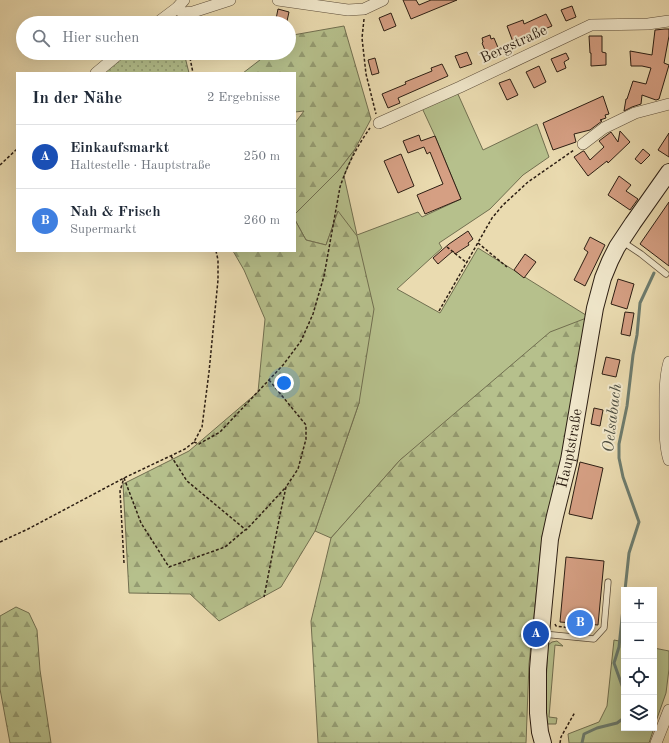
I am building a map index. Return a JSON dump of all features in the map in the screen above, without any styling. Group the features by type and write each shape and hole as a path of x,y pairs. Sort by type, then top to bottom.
{"main road":[{"name":"Hauptstraße","path":"543,743 538,713 538,669 550,539 569,460 576,441 595,308 603,278 610,261 621,241 669,172"}],"street":[{"path":"166,16 180,4 183,14 194,12 230,0"},
{"path":"278,0 348,10 364,9 383,0"},
{"name":"Bergstraße","path":"379,123 460,87 591,25 648,24 669,21"},
{"path":"97,72 112,60"},
{"path":"584,144 604,128 635,113 669,104"},
{"path":"669,362 666,378 665,408 666,442 669,460"},
{"path":"656,743 669,710"}],"lane":[{"path":"621,241 641,254 666,274"},
{"path":"541,633 594,639 604,628 608,582"}],"path":[{"path":"194,442 199,444 220,432 283,365 301,341 313,314 324,276 340,187 364,136 371,127 379,123 366,74 362,38 364,9"},
{"path":"190,60 193,72"},
{"path":"439,311 492,218 503,205 528,182 584,144"},
{"path":"0,166 16,150"},
{"path":"478,243 507,267"},
{"path":"447,247 467,263"},
{"path":"0,542 28,529 124,478 185,449 194,442 202,427 209,372 218,280 218,260 216,252"},
{"path":"124,478 141,523 169,567 225,547 246,530 286,487 298,469 306,439 306,425 269,380"},
{"path":"171,456 187,481 246,530"},
{"path":"124,478 120,491 124,564"},
{"path":"264,597 286,487"},
{"path":"560,743 561,737 575,712"}],"green space":[{"path":"344,26 371,119 355,149 338,171 296,213 296,122 304,111 296,112 296,72 244,72 260,60 296,60 296,34"},
{"path":"118,60 186,60 189,72 106,72"},
{"path":"457,92 483,150 537,124 549,157 523,175 490,209 439,243 442,248 397,289 440,313 478,248 589,317 400,460 331,538 315,531 359,403 338,212 326,245 306,240 296,222 296,213 338,171 355,149 344,176 357,235 418,212 422,217 461,199 422,108"},
{"path":"338,211 357,236 374,309 359,403 315,531 281,587 219,621 190,594 129,593 123,484 189,451 258,392 265,319 244,270 234,252 296,252 296,222 306,240 326,245"},
{"path":"589,317 563,466 554,494 541,547 529,664 526,743 318,743 311,621 331,538 400,460 550,332"},
{"path":"16,607 29,613 37,630 40,670 51,743 10,743 0,689 0,616"},
{"path":"614,640 621,641 621,731 653,731 649,743 569,743 568,734 599,722 607,706"},
{"path":"557,641 563,646 555,645 549,717 557,718 556,724 547,724 546,694 548,645"},
{"path":"657,649 669,651 669,669 666,693 657,718"}],"building":[{"path":"403,0 416,0 419,5 431,0 457,0 411,19"},
{"path":"572,6 576,17 566,21 561,10"},
{"path":"278,9 289,12 288,16 277,16"},
{"path":"391,13 396,26 384,31 379,18"},
{"path":"546,14 552,26 513,42 507,26 523,20 524,24"},
{"path":"669,29 664,63 669,65 659,99 656,100 642,95 641,104 624,111 626,99 633,81 646,84 651,68 631,66 630,51 652,55 655,30"},
{"path":"490,35 491,39 494,38 499,50 487,55 482,43 482,38"},
{"path":"589,36 602,36 602,52 606,53 606,65 591,66"},
{"path":"467,52 472,64 460,68 455,56"},
{"path":"566,53 569,59 564,62 566,68 557,72 551,59"},
{"path":"375,58 379,73 372,75 368,60"},
{"path":"442,64 448,76 398,98 400,103 388,108 382,94 406,84 405,82 432,71 431,68"},
{"path":"539,66 546,82 534,88 526,72"},
{"path":"510,79 518,95 507,100 499,83"},
{"path":"603,96 609,114 605,115 606,118 600,120 602,121 590,130 574,134 576,142 553,150 543,123"},
{"path":"620,131 630,142 608,163 607,161 588,176 574,157 584,151 590,160 604,147 599,141 611,132 618,142"},
{"path":"669,133 669,157 658,150"},
{"path":"419,135 421,141 435,136 461,199 425,214 417,195 443,184 430,152 427,154 424,147 408,153 403,141"},
{"path":"643,149 650,155 641,164 635,159"},
{"path":"401,154 414,186 398,193 384,161"},
{"path":"619,176 631,185 626,191 638,199 630,210 608,195"},
{"path":"669,202 669,266 640,244"},
{"path":"468,231 473,239 468,243 469,245 455,254 453,251 438,264 433,258 449,244"},
{"path":"590,237 605,245 585,286 574,280 588,252 584,249"},
{"path":"525,254 536,262 524,278 514,270"},
{"path":"618,279 634,284 627,309 611,304"},
{"path":"625,312 634,313 630,336 621,334"},
{"path":"606,357 620,360 616,377 602,374"},
{"path":"594,408 603,410 600,426 591,424"},
{"path":"580,462 603,468 592,519 569,514"},
{"path":"566,557 604,561 598,625 560,622"}],"waterway":[{"name":"Oelsabach","path":"625,587 629,553 639,522 623,477 619,458 619,444 627,406 640,303 654,273"},
{"name":"Oelsabach","path":"621,683 614,663 619,647 622,623"},
{"name":"Oelsabach","path":"582,743 584,734 597,728 617,723 621,720"}],"place":[{"name":"Nah & Frisch","path":"580,623"},
{"name":"Einkaufsmarkt","path":"536,634"}]}
